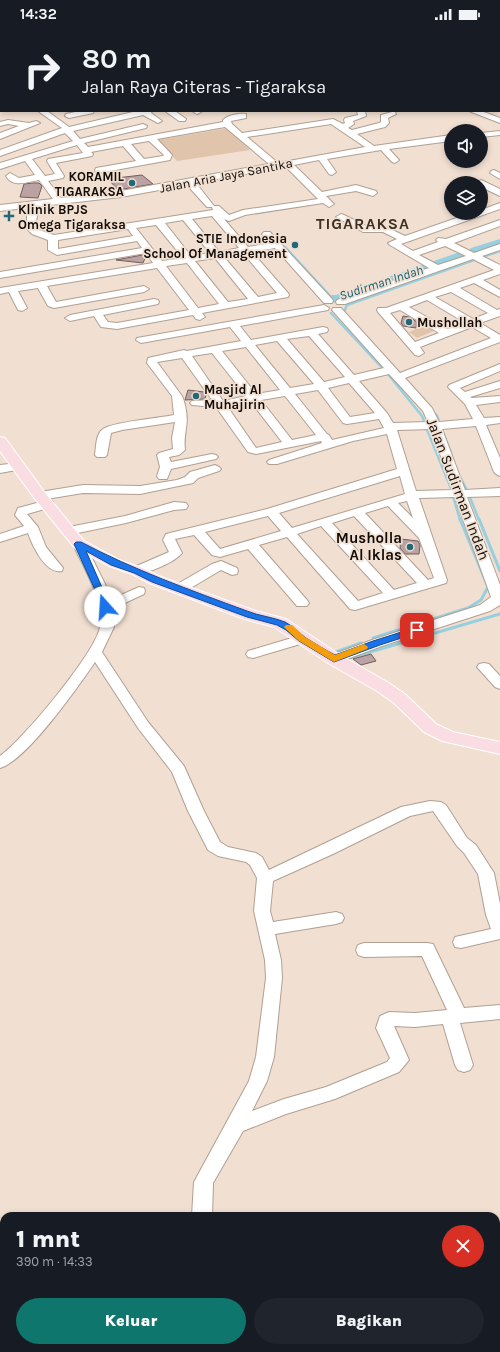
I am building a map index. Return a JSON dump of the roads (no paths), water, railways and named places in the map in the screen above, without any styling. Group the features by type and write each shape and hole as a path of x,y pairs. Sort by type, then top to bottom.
{"main road":[{"path":"0,440 18,467 78,544 114,563 137,571 154,580 250,616 280,623 334,659 383,687 400,700 430,728 448,737 499,746"}],"street":[{"path":"33,124 40,112"},
{"path":"10,176 12,179 18,180 60,176 51,161 89,154 55,119 43,112"},
{"path":"74,114 85,112"},
{"path":"92,112 103,119"},
{"path":"0,152 35,138 66,129 103,119 138,112"},
{"path":"66,129 139,112"},
{"path":"144,112 158,121"},
{"path":"171,112 182,119"},
{"path":"347,130 350,124 347,120 362,116 361,112"},
{"path":"476,112 500,121"},
{"path":"347,130 385,123 384,117 392,114"},
{"path":"226,124 227,120 230,118 244,116"},
{"path":"242,135 333,117 347,130 373,149"},
{"path":"0,136 33,124 55,119"},
{"path":"211,119 226,124 242,135 275,165"},
{"path":"0,124 8,122 33,124"},
{"path":"86,150 226,124"},
{"path":"0,166 78,142 144,126"},
{"path":"488,134 500,133"},
{"path":"99,170 168,157 150,137"},
{"name":"Jalan Aria Jaya Santika","path":"0,208 121,194 321,157 444,139"},
{"path":"124,142 142,162"},
{"path":"383,147 395,160"},
{"path":"321,157 332,172"},
{"path":"29,161 59,201"},
{"path":"287,163 325,200"},
{"path":"97,313 105,325 110,326 226,306 284,294 246,250 215,209 189,181"},
{"path":"488,187 500,193"},
{"path":"215,209 229,218 243,213 269,212 325,200 356,188 373,193"},
{"path":"28,205 32,216 30,224 32,230 54,238 159,222 215,209"},
{"path":"488,210 500,206"},
{"path":"185,217 255,300"},
{"path":"341,217 366,230 384,229 405,239"},
{"path":"437,269 393,244 394,242 460,220"},
{"path":"159,222 226,306"},
{"path":"412,254 500,223"},
{"path":"130,226 208,328"},
{"path":"427,232 500,270"},
{"path":"267,234 277,244 331,310 437,269 500,247"},
{"path":"54,238 52,241 53,250 57,252 139,238"},
{"path":"0,291 277,244"},
{"path":"0,275 149,250"},
{"path":"119,255 165,317"},
{"path":"498,313 447,333 416,350 383,311 428,297 500,270"},
{"path":"100,274 114,294"},
{"path":"71,279 84,300"},
{"path":"475,280 500,294"},
{"path":"42,284 53,305 144,289"},
{"path":"452,288 498,313"},
{"path":"12,289 22,308"},
{"path":"428,297 499,338"},
{"path":"70,318 154,302"},
{"path":"141,340 232,324 326,304"},
{"name":"Jalan Sudirman Indah","path":"334,659 377,643 494,606 498,597 461,493 428,410 339,306"},
{"path":"401,306 447,333"},
{"path":"232,324 327,441"},
{"path":"161,486 166,467 163,455 175,453 179,450 178,438 181,427 179,418 179,399 152,361 184,353 317,331 352,380 383,415 390,428 403,471 413,495 425,537 441,580 355,606 271,512"},
{"path":"280,338 321,386 347,421 383,415"},
{"path":"196,403 222,404 395,373 499,338"},
{"path":"215,349 290,445"},
{"path":"184,353 222,404 252,450 256,451 290,445 351,438 390,428 500,420"},
{"path":"500,367 455,385 453,388 466,399 476,413 500,472"},
{"path":"466,399 500,384"},
{"path":"466,399 500,399"},
{"path":"101,455 104,435 107,430 179,418"},
{"path":"273,462 327,441"},
{"path":"166,467 212,457"},
{"path":"0,469 18,467"},
{"path":"57,568 40,548 32,527 21,515 22,510 66,491 96,489 140,490 179,483 188,480 194,475 215,469"},
{"path":"137,571 172,557 176,553 169,538 271,512 403,471"},
{"path":"198,531 216,552 220,553 288,531 324,522 356,511 413,495 500,492"},
{"path":"390,502 425,537"},
{"path":"68,531 126,519 174,506 182,506"},
{"path":"356,511 426,585"},
{"path":"324,522 392,595"},
{"path":"0,538 32,527"},
{"path":"250,543 302,603"},
{"path":"0,762 10,757 35,731 104,638 107,627 105,607 100,592 78,544"},
{"path":"179,589 217,566 222,565 232,571"},
{"path":"105,607 139,591"},
{"path":"253,654 302,639"},
{"path":"95,652 143,725 179,770 196,811 214,846 224,852 250,857 256,861 265,878 262,910 273,960 274,978 265,1057 258,1081 236,1125 204,1182 202,1212"},
{"path":"484,667 500,684"},
{"path":"265,878 327,850 406,811 425,806 436,806 441,809 457,835 473,853 486,873 494,914 500,932 461,942"},
{"path":"266,928 336,918"},
{"path":"364,950 427,949 454,1016 464,1065"},
{"path":"236,1125 284,1107 329,1094 393,1067 400,1060 386,1028 386,1021 500,1012"}],"waterway":[{"name":"Sudirman Indah","path":"475,250 500,242"},
{"path":"285,247 332,298"},
{"path":"482,257 500,251"},
{"name":"Sudirman Indah","path":"435,264 463,254"},
{"path":"345,314 344,312 347,305 474,260"},
{"name":"Sudirman Indah","path":"332,298 337,299 429,266"},
{"path":"331,313 385,371"},
{"path":"387,373 422,416 425,423"},
{"path":"433,412 437,416 440,424"},
{"path":"426,427 452,491"},
{"path":"441,427 451,453"},
{"path":"459,475 467,490"},
{"path":"469,495 479,520"},
{"path":"453,496 460,520"},
{"path":"373,638 468,608 481,600 488,587 460,519"},
{"path":"479,519 500,571"},
{"path":"343,660 500,614"},
{"path":"333,653 361,643"}],"place":[{"name":"KORAMIL TIGARAKSA","path":"132,183"},
{"name":"Klinik BPJS Omega Tigaraksa","path":"9,216"},
{"name":"STIE Indonesia School Of Management","path":"295,245"},
{"name":"Mushollah","path":"409,322"},
{"name":"Masjid Al Muhajirin","path":"196,396"},
{"name":"Musholla Al Iklas","path":"410,547"}],"district":[{"name":"TIGARAKSA","path":"363,223"}]}
